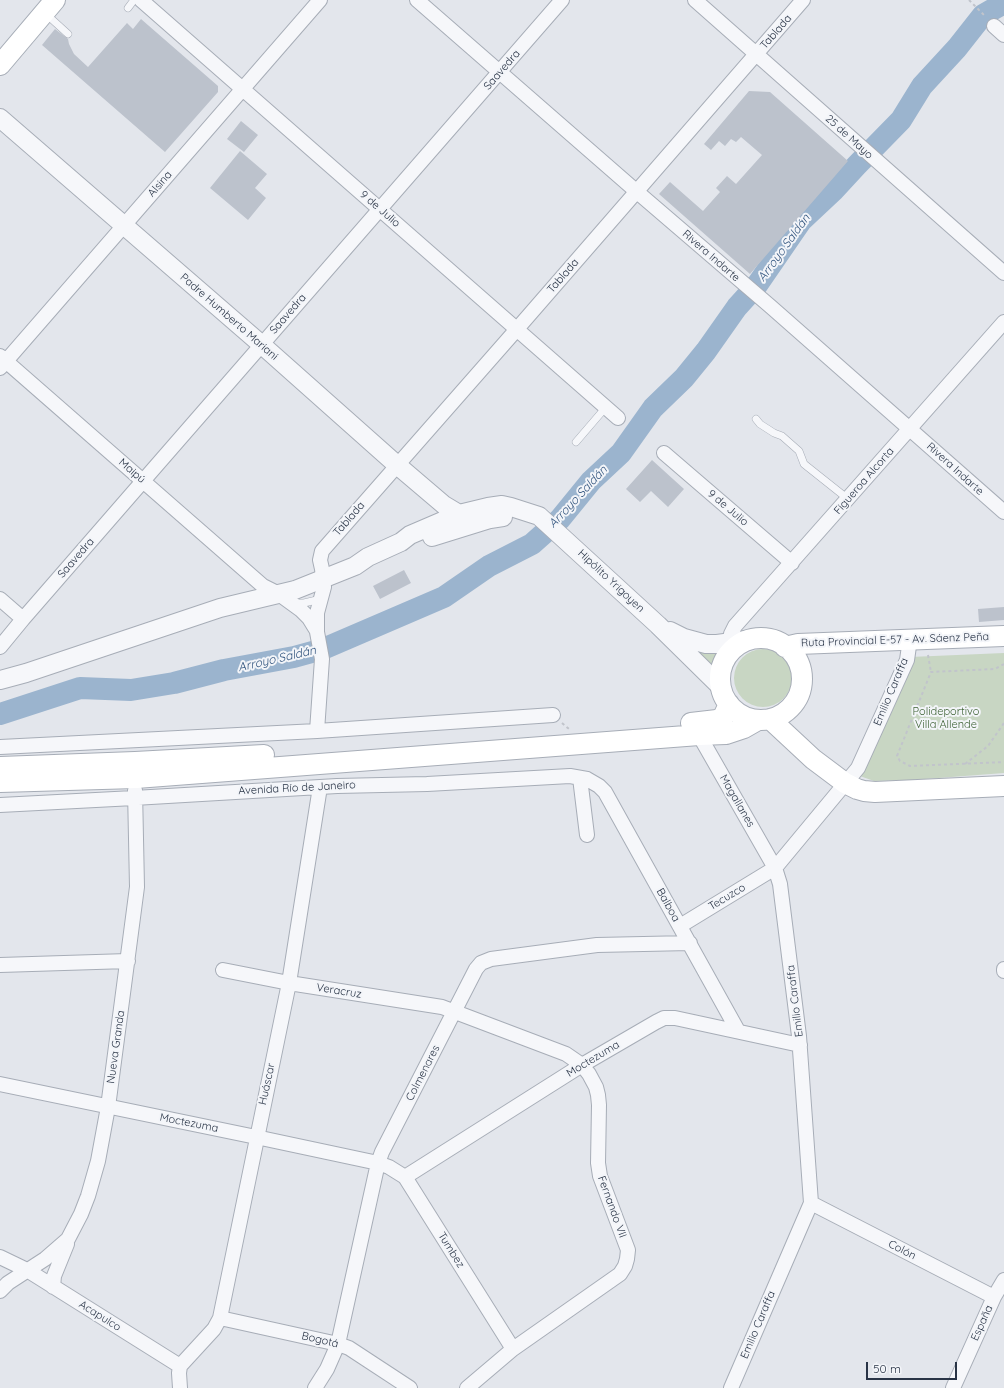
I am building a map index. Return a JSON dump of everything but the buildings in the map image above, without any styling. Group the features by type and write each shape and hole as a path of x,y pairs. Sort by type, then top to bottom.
{"main road":[{"path":"0,65 50,6"},
{"name":"Ruta Provincial E-57 - Av. Sáenz Peña","path":"785,647 798,644 1004,636"},
{"path":"0,767 136,770 726,734 779,716 787,711 794,704 799,695 802,682 800,668 795,656 785,647 774,641 762,639 733,648 721,674 725,696 723,716 713,722 319,751 136,770 0,782"},
{"path":"725,696 737,712 747,718 764,720 845,783 857,789 875,792 1004,786"}],"street":[{"name":"9 de Julio","path":"141,0 618,418"},
{"name":"Alsina","path":"2,362 124,226 320,0"},
{"name":"Rivera Indarte","path":"417,0 910,428 1004,512"},
{"name":"Saavedra","path":"0,647 562,0"},
{"name":"25 de Mayo","path":"695,0 1004,274"},
{"name":"Tablada","path":"323,574 320,560 322,551 803,0"},
{"name":"Padre Humberto Mariani","path":"0,118 444,505 459,514"},
{"name":"Figueroa Alcorta","path":"733,648 731,634 735,626 1004,322"},
{"name":"Maipú","path":"2,362 143,481 263,586 285,598 301,610 309,618 317,632"},
{"name":"9 de Julio","path":"664,453 792,563"},
{"path":"0,680 26,673 220,608 285,598 323,574 353,558 368,557 401,542 410,535 459,514 502,505 535,514"},
{"path":"401,542 414,543 490,519 535,514"},
{"name":"Hipólito Yrigoyen","path":"535,514 563,537 658,625 725,696"},
{"path":"220,608 263,586 290,579 323,574"},
{"path":"317,732 322,659 317,632 317,613 324,587 323,574"},
{"path":"285,598 290,579"},
{"path":"0,599 23,619"},
{"name":"Hipólito Yrigoyen","path":"658,625 693,641 733,648"},
{"name":"Emilio Caraffa","path":"731,1388 811,1203 800,1045 782,896 775,868 858,768 904,668 907,660 910,639"},
{"path":"0,747 317,732 553,715"},
{"name":"Magallanes","path":"699,735 775,868"},
{"name":"Nueva Granda","path":"0,1291 8,1283 45,1259 68,1239 81,1214 88,1196 98,1161 108,1107 137,887 134,798 136,770"},
{"name":"Avenida Río de Janeiro","path":"0,805 320,787 427,784 570,776 587,780"},
{"path":"587,780 587,835"},
{"name":"Balboa","path":"587,780 599,786 605,792 738,1031"},
{"name":"Huáscar","path":"180,1366 214,1329 220,1318 288,983 320,787"},
{"name":"Tecuzco","path":"680,926 775,868"},
{"name":"Colmenares","path":"315,1388 328,1370 338,1344 378,1163 382,1152 476,969 481,963 487,959 597,945 690,944"},
{"path":"0,965 128,961"},
{"name":"Veracruz","path":"223,970 288,983 434,1005 455,1011"},
{"name":"Fernando VII","path":"455,1011 566,1054 582,1065 589,1074 596,1087 598,1095 598,1163 600,1176 628,1250 628,1259 620,1274 513,1349 467,1388"},
{"name":"Moctezuma","path":"405,1177 582,1065 664,1018 675,1018 800,1045"},
{"name":"Moctezuma","path":"0,1084 378,1163"},
{"name":"Tumbez","path":"378,1163 389,1167 405,1177 513,1349"},
{"name":"Colón","path":"811,1203 994,1297"},
{"path":"53,1287 54,1276 68,1239"},
{"name":"Acapulco","path":"0,1257 27,1270 180,1366"},
{"name":"España","path":"953,1388 994,1297 1004,1280"},
{"name":"Bogotá","path":"220,1318 338,1344 349,1348 410,1388"},
{"path":"180,1366 180,1388"}],"lane":[{"path":"128,8 134,0"},
{"path":"50,6 68,34"},
{"path":"576,442 606,407"},
{"path":"756,419 760,424 782,436 799,451 804,464 848,500"},
{"path":"285,598 297,604 321,599"}],"path":[{"path":"969,0 996,27"},
{"path":"1004,664 996,669 931,672 897,756 900,761 910,766 1004,762"},
{"path":"965,764 988,746 1004,723"}],"green space":[{"path":"694,649 720,651 713,669"},
{"path":"763,649 779,654 787,662 792,678 787,694 779,702 763,707 747,702 739,694 734,678 739,662 747,654"},
{"name":"Polideportivo Villa Allende","path":"1004,653 1004,773 912,780 874,781 857,775 910,657"}],"waterway":[{"name":"Arroyo Saldán","path":"0,714 80,688 131,690 174,683 224,670 294,657 323,649 444,597 489,566 532,544 560,519 591,481 621,453 653,408 684,378 706,351 737,307 757,285 801,221 833,191 901,120 922,86 957,48 983,15 1004,3"}]}
